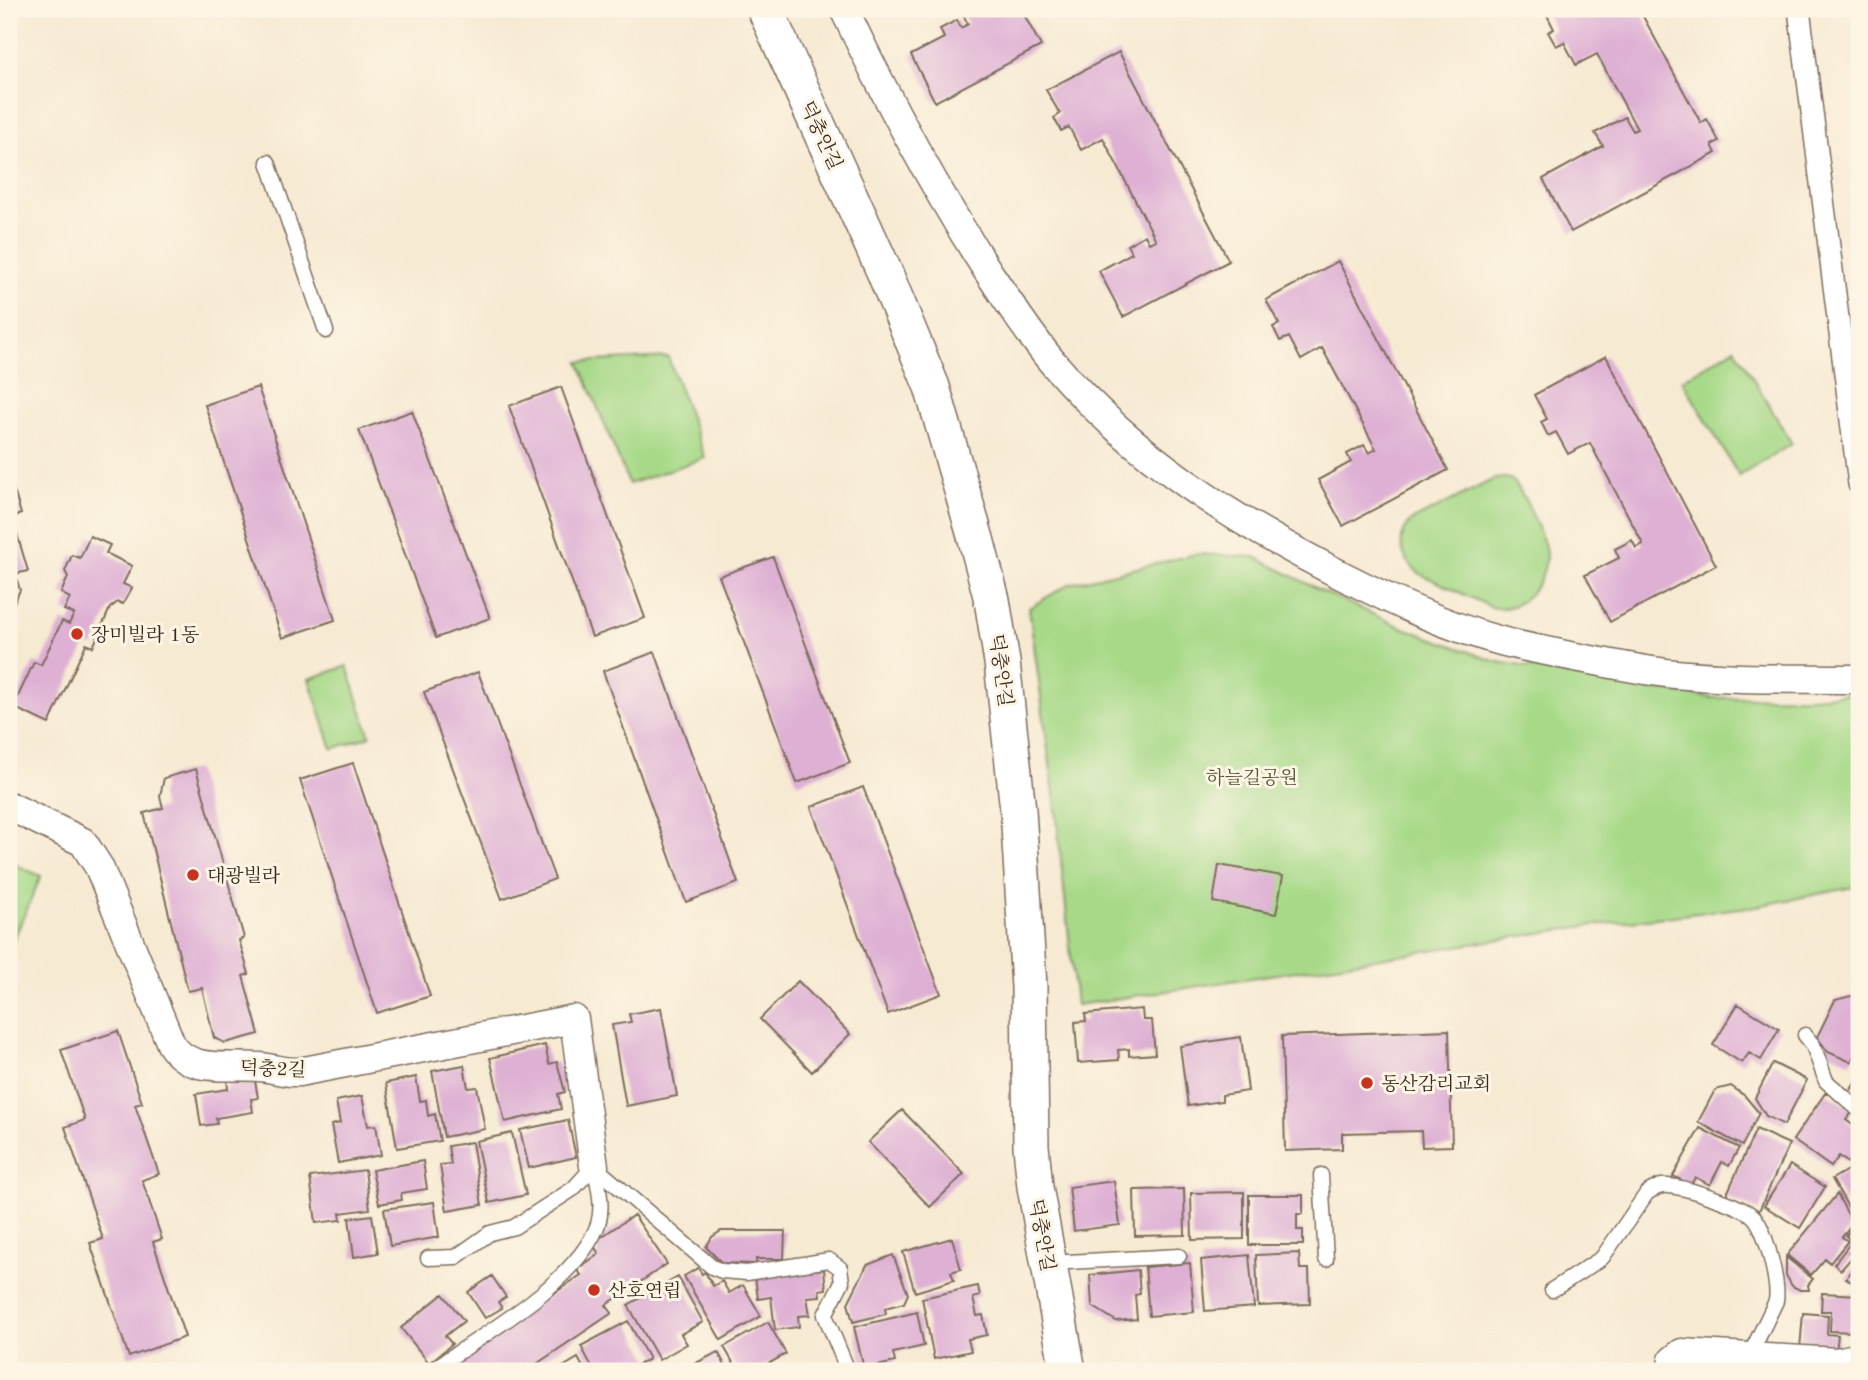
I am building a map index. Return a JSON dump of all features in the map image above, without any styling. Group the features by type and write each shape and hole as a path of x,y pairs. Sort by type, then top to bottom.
{"street":[{"name":"덕충안길","path":"765,9 884,271 932,387 992,600 1002,662 1018,810 1029,987 1031,1146 1035,1187 1068,1371"},
{"path":"844,9 909,142 964,235 1021,321 1087,400 1170,473 1220,508 1298,554 1406,608 1500,641 1627,667 1676,674 1859,679"},
{"path":"1799,9 1859,484"},
{"name":"덕충2길","path":"9,806 76,838 89,848 171,1045 188,1061 203,1065 258,1066 299,1072 574,1019 594,1166"},
{"path":"1671,1371 1673,1360 1682,1353 1838,1362 1859,1357"}],"lane":[{"path":"268,162 326,331"},
{"path":"1805,1035 1813,1045 1826,1081 1859,1110"},
{"path":"428,1258 456,1256 490,1233 514,1227 573,1189 585,1179 594,1166 712,1267 722,1271 747,1273 820,1260 834,1262 840,1268 842,1282 825,1315 848,1371"},
{"name":"덕충2길","path":"430,1371 555,1284 575,1262 598,1223 601,1196 594,1166"},
{"path":"1321,1175 1326,1259"},
{"path":"1552,1290 1602,1258 1647,1193 1654,1188 1678,1187 1707,1196 1754,1216 1761,1230 1774,1276 1776,1301 1749,1357"},
{"path":"1048,1263 1180,1256"}],"green space":[{"path":"1735,348 1792,444 1739,476 1682,380"},
{"path":"668,357 705,458 629,484 579,362"},
{"path":"1505,478 1513,481 1523,496 1538,527 1546,553 1542,575 1530,594 1513,606 1502,608 1491,607 1420,574 1405,556 1402,542 1411,521 1494,479"},
{"name":"하늘길공원","path":"1196,554 1255,557 1401,627 1494,661 1627,686 1713,698 1812,697 1859,693 1859,886 1757,906 1580,927 1076,1005 1055,801 1029,608 1069,584"},
{"path":"347,666 370,736 332,749 309,679"},
{"path":"9,862 41,876 9,950"}],"building":[{"path":"960,9 1021,9 1041,46 935,102 911,55 944,38 940,29 957,20 961,28 968,24"},
{"path":"1179,9 1201,9 1184,18"},
{"path":"1544,9 1639,9 1701,123 1707,119 1719,141 1712,145 1716,153 1571,232 1543,179 1603,146 1595,133 1625,117 1633,131 1637,129 1597,54 1576,65 1564,42 1556,46 1548,32 1554,29"},
{"path":"1119,52 1229,261 1123,317 1099,271 1132,253 1127,245 1145,235 1149,243 1156,240 1103,138 1081,150 1069,127 1061,131 1054,118 1060,114 1046,90"},
{"path":"1338,261 1448,470 1343,526 1318,480 1351,462 1347,454 1364,445 1369,453 1376,449 1322,348 1301,360 1289,337 1280,341 1273,327 1279,324 1266,300"},
{"path":"1606,356 1716,565 1610,622 1585,575 1619,558 1615,549 1632,540 1636,548 1643,544 1590,443 1568,454 1556,432 1548,436 1541,422 1547,419 1534,395"},
{"path":"258,387 335,620 282,638 205,405"},
{"path":"561,387 645,618 592,637 509,406"},
{"path":"412,411 490,618 436,638 359,430"},
{"path":"9,473 21,514 12,517 28,571 15,574 20,590 9,614"},
{"name":"장미빌라 1동","path":"90,536 110,545 106,553 132,566 123,584 132,588 123,604 118,602 110,608 93,647 86,644 49,724 13,707 34,662 41,665 62,621 69,624 74,614 64,610 70,598 61,593 68,577 65,571 72,555 80,558"},
{"path":"773,557 850,763 797,783 719,576"},
{"path":"655,652 738,883 686,902 603,671"},
{"path":"478,672 555,879 502,899 424,692"},
{"path":"353,763 430,996 377,1013 300,780"},
{"name":"대광빌라","path":"196,769 244,938 239,940 249,974 243,976 259,1034 225,1043 214,1038 202,988 188,991 144,813 163,808 160,796 164,778"},
{"path":"863,787 941,994 888,1014 811,807"},
{"path":"1219,865 1283,876 1276,914 1213,902"},
{"path":"798,981 850,1034 812,1072 760,1019"},
{"path":"1859,994 1859,1045 1851,1062 1828,1052 1817,1037 1835,1000"},
{"path":"1738,1004 1779,1029 1761,1060 1749,1053 1742,1063 1713,1045"},
{"path":"661,1008 677,1096 626,1106 612,1025 631,1022 629,1014"},
{"path":"1142,1009 1143,1020 1152,1020 1155,1054 1129,1056 1129,1049 1118,1050 1119,1060 1078,1063 1075,1022 1086,1021 1085,1014"},
{"name":"동산감리교회","path":"1449,1030 1452,1146 1422,1147 1421,1131 1342,1133 1342,1149 1285,1151 1282,1036"},
{"path":"118,1031 142,1103 135,1105 159,1174 142,1180 162,1239 153,1242 185,1337 129,1357 90,1243 103,1239 65,1127 85,1120 61,1050"},
{"path":"1241,1037 1248,1091 1222,1095 1222,1101 1188,1106 1180,1046"},
{"path":"545,1045 549,1064 557,1062 565,1092 558,1094 561,1109 505,1122 490,1058"},
{"path":"1773,1063 1807,1080 1784,1125 1766,1116 1755,1098"},
{"path":"464,1065 468,1088 477,1087 485,1129 444,1137 432,1071"},
{"path":"1859,1074 1859,1102 1848,1096"},
{"path":"254,1075 258,1098 251,1099 253,1112 216,1118 217,1124 201,1126 196,1094 228,1089 227,1080"},
{"path":"416,1077 420,1101 426,1100 428,1116 435,1114 440,1141 397,1148 386,1083"},
{"path":"1731,1086 1745,1096 1759,1113 1742,1146 1698,1122 1715,1090"},
{"path":"1826,1092 1853,1111 1846,1120 1859,1130 1859,1146 1848,1163 1839,1156 1831,1167 1793,1140"},
{"path":"362,1096 368,1126 376,1125 381,1155 338,1163 331,1125 340,1123 336,1101"},
{"path":"902,1110 964,1174 930,1207 868,1142"},
{"path":"568,1120 576,1157 529,1168 520,1130"},
{"path":"1700,1128 1739,1148 1729,1166 1722,1162 1710,1185 1695,1177 1691,1185 1673,1176"},
{"path":"1756,1129 1789,1144 1759,1211 1726,1196"},
{"path":"512,1133 526,1195 489,1203 476,1141"},
{"path":"472,1142 482,1205 447,1211 440,1165 451,1164 448,1146"},
{"path":"423,1161 427,1189 401,1193 402,1200 379,1204 372,1170"},
{"path":"1790,1165 1825,1187 1800,1228 1764,1206"},
{"path":"1856,1165 1859,1170 1859,1226 1832,1179"},
{"path":"365,1170 370,1209 340,1213 341,1220 316,1223 310,1177"},
{"path":"1114,1181 1120,1225 1074,1231 1069,1187"},
{"path":"1184,1189 1185,1235 1135,1236 1134,1190"},
{"path":"1244,1192 1244,1239 1192,1240 1191,1193"},
{"path":"1837,1194 1853,1224 1842,1237 1848,1241 1830,1263 1825,1259 1811,1275 1787,1255"},
{"path":"1249,1195 1303,1195 1303,1214 1297,1214 1297,1230 1303,1230 1303,1245 1249,1245"},
{"path":"434,1202 439,1237 390,1246 384,1209"},
{"path":"372,1215 378,1253 354,1257 349,1218"},
{"name":"산호연립","path":"634,1215 667,1264 606,1305 612,1313 526,1371 439,1371 581,1275 577,1269 599,1254 592,1243"},
{"path":"1855,1225 1859,1229 1859,1241 1849,1253 1853,1256 1841,1270 1834,1264 1852,1241 1846,1236"},
{"path":"721,1231 785,1231 784,1259 756,1259 756,1264 722,1263 706,1247 712,1237"},
{"path":"952,1238 961,1269 951,1272 954,1280 915,1292 903,1252"},
{"path":"1299,1253 1300,1269 1309,1269 1310,1304 1258,1306 1256,1255"},
{"path":"893,1255 908,1294 904,1303 885,1308 886,1314 853,1322 848,1303 867,1265"},
{"path":"1249,1255 1254,1307 1205,1311 1201,1260"},
{"path":"1786,1257 1813,1279 1808,1285 1809,1290 1792,1286 1786,1275"},
{"path":"1859,1258 1859,1287 1846,1278"},
{"path":"1190,1263 1194,1312 1149,1316 1145,1267"},
{"path":"698,1268 702,1274 705,1272 713,1286 722,1281 729,1293 743,1285 761,1316 721,1340 684,1276"},
{"path":"824,1269 826,1289 819,1290 820,1296 807,1297 810,1315 798,1316 799,1327 775,1330 771,1297 758,1299 755,1277"},
{"path":"1138,1270 1140,1294 1135,1295 1137,1319 1116,1321 1092,1306 1090,1275"},
{"path":"492,1276 506,1297 498,1302 502,1308 485,1318 468,1292"},
{"path":"678,1277 703,1322 681,1334 687,1344 659,1360 628,1305"},
{"path":"978,1286 980,1296 973,1298 977,1316 983,1315 987,1335 968,1339 971,1351 934,1359 922,1298"},
{"path":"1822,1293 1859,1295 1855,1332 1830,1331 1831,1311 1821,1311"},
{"path":"443,1294 464,1321 445,1336 452,1344 429,1363 401,1328"},
{"path":"917,1312 924,1346 893,1353 895,1362 864,1369 854,1327"},
{"path":"1803,1313 1828,1315 1827,1334 1838,1335 1836,1352 1800,1349"},
{"path":"628,1321 649,1359 626,1371 594,1371 581,1346"},
{"path":"768,1322 786,1354 762,1367 765,1371 738,1371 724,1347"},
{"path":"718,1352 728,1371 680,1371"},
{"path":"578,1358 585,1371 564,1371 563,1367"}],"place":[{"name":"장미빌라 1동","path":"77,634"},
{"name":"대광빌라","path":"193,875"},
{"name":"동산감리교회","path":"1367,1083"},
{"name":"산호연립","path":"594,1290"}]}
